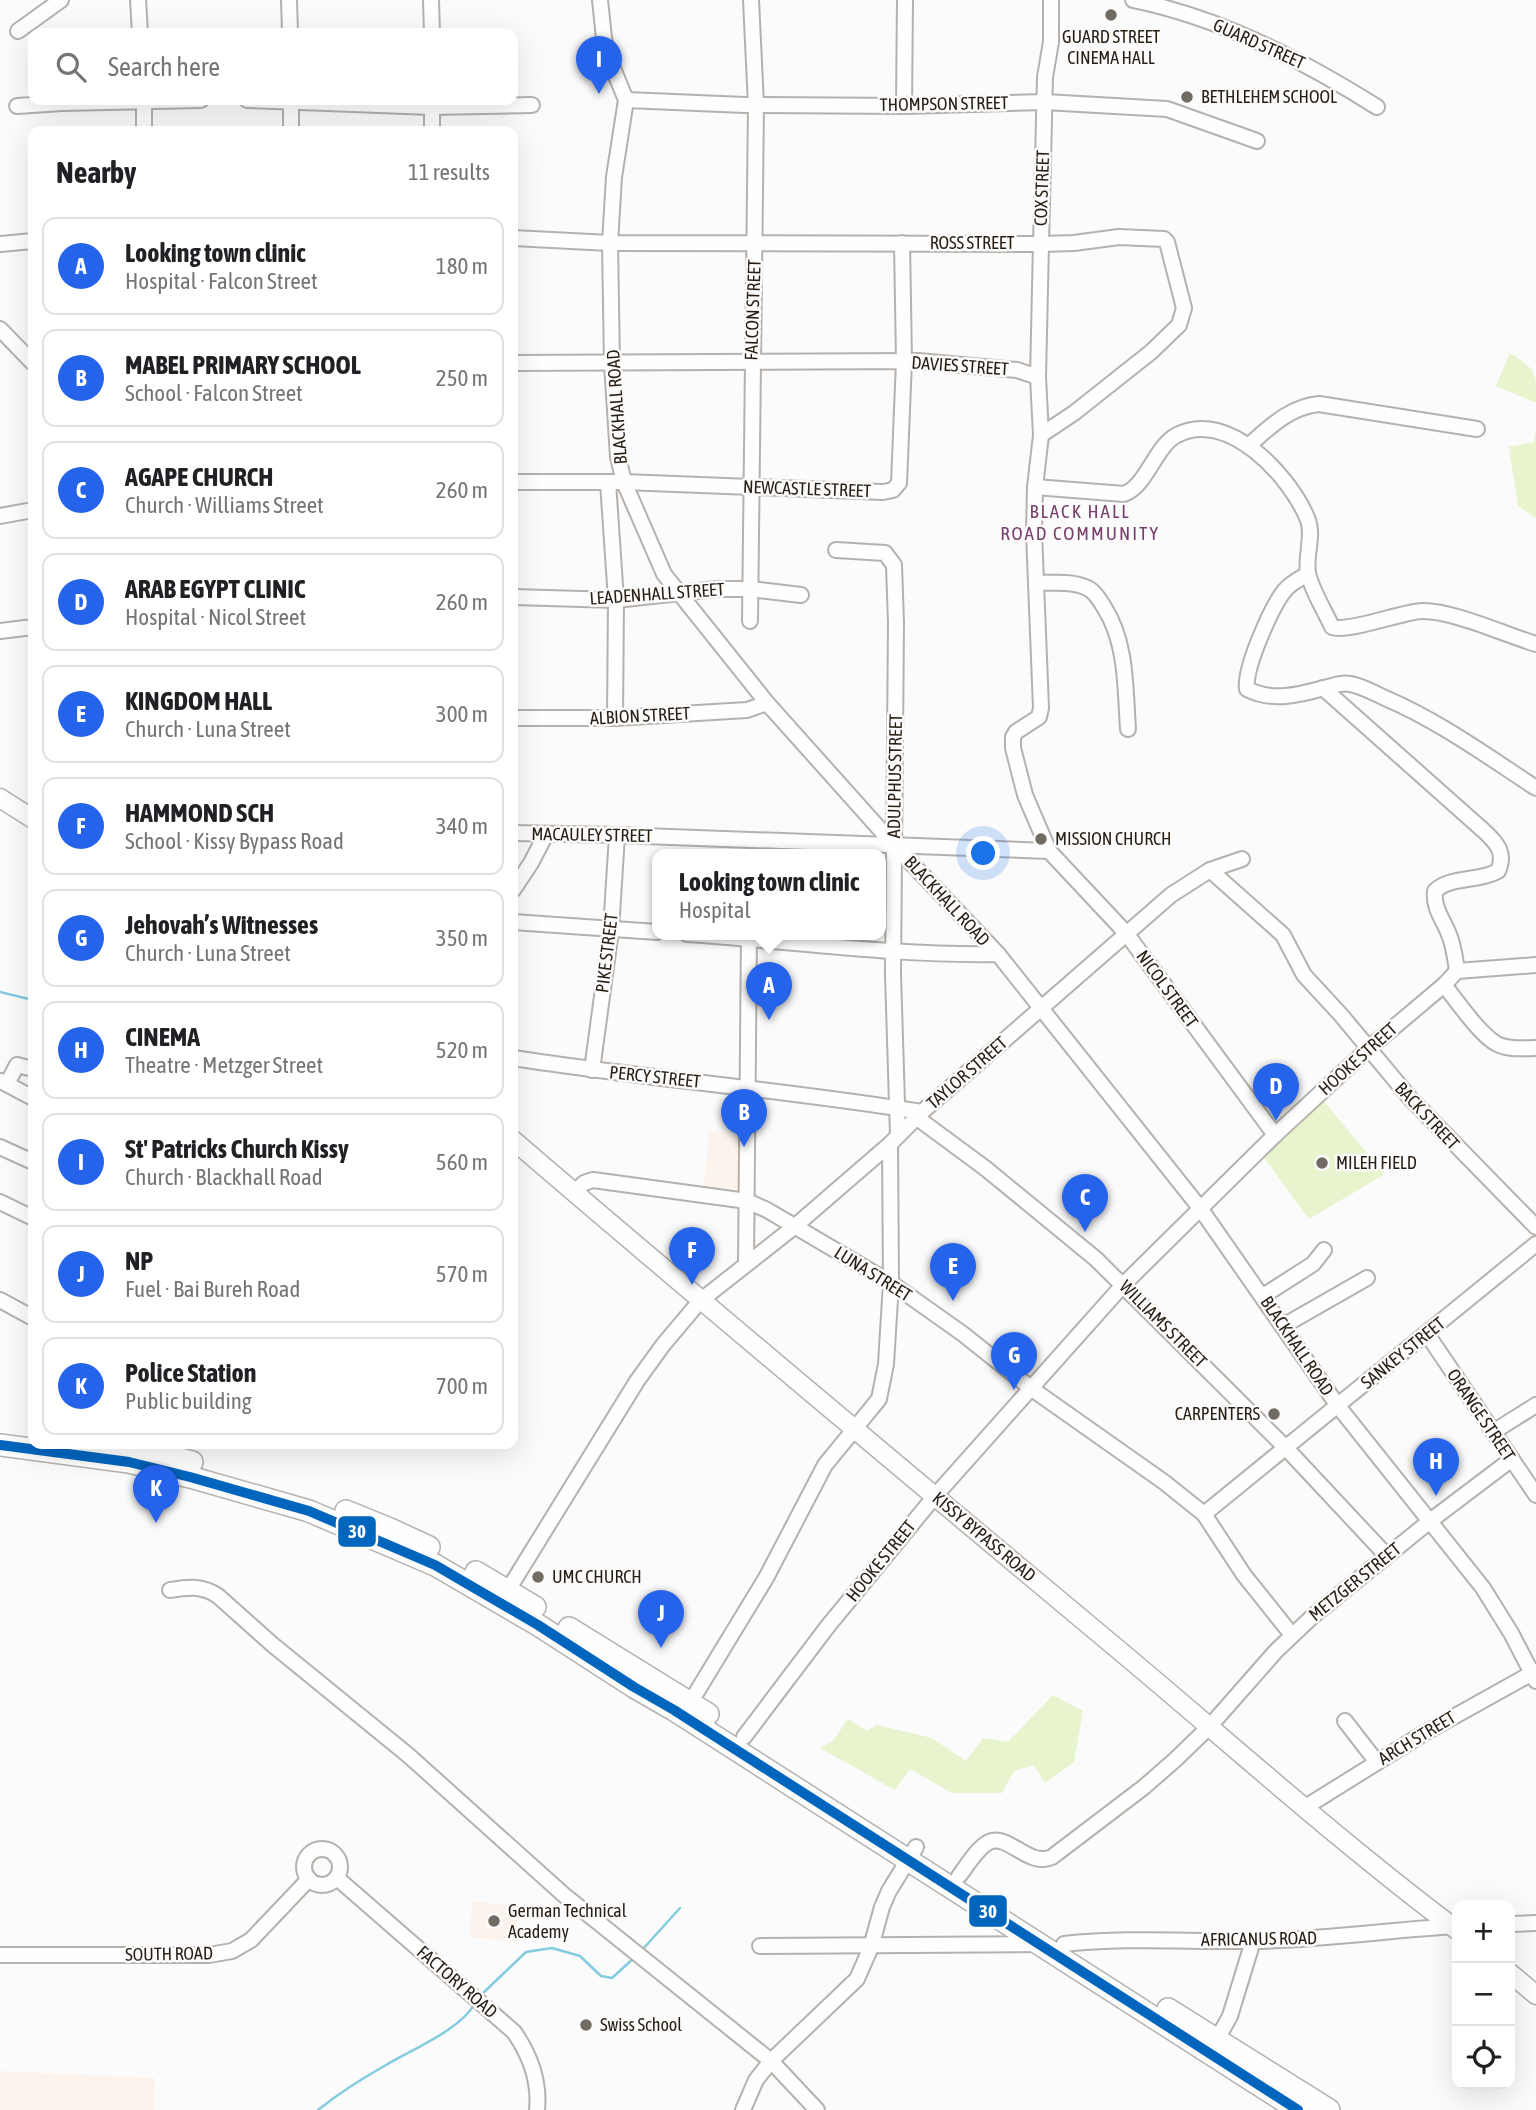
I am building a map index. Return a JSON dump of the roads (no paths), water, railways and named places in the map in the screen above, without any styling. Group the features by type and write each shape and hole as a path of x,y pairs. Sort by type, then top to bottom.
{"highway":[{"path":"0,1432 28,1435"},
{"path":"0,1446 28,1447"},
{"path":"79,1449 131,1451 265,1483 390,1529 446,1555 508,1590 744,1737 912,1852 1039,1944 1214,2045"},
{"path":"131,1451 190,1477 309,1511 435,1564 912,1852 959,1876 1304,2106 1329,2110"}],"main road":[{"path":"0,798 28,816"},
{"name":"KISSY BYPASS ROAD","path":"518,1144 853,1429 1212,1724 1304,1808 1452,1924"},
{"path":"1515,1977 1536,1995"}],"street":[{"path":"18,30 61,0"},
{"path":"138,0 140,28"},
{"path":"289,0 290,28"},
{"path":"431,0 432,28"},
{"path":"600,0 604,38 617,84 626,100"},
{"name":"FALCON STREET","path":"750,621 756,105 751,0"},
{"path":"904,106 905,0"},
{"name":"COX STREET","path":"1038,377 1045,77 1051,42 1051,0"},
{"name":"GUARD STREET","path":"1133,0 1170,8 1265,45 1326,75 1377,107"},
{"name":"THOMPSON STREET","path":"626,100 756,105 904,106 1045,102 1167,108 1257,141"},
{"name":"BLACKHALL ROAD","path":"626,100 614,177 610,243 612,364 618,457 624,482 664,574 767,703 894,845 998,954 1041,1007 1200,1208 1338,1406 1497,1608 1535,1675"},
{"path":"17,106 32,105"},
{"path":"144,105 144,126"},
{"path":"291,105 292,126"},
{"path":"432,105 432,126"},
{"path":"518,105 532,105"},
{"name":"ROSS STREET","path":"518,239 610,243 1041,244 1119,237 1164,239 1184,308 1179,325 1074,413 1041,435"},
{"path":"0,244 28,241"},
{"name":"NEWCASTLE STREET","path":"518,482 624,482 883,492 898,487 904,361 902,243"},
{"path":"0,329 28,358"},
{"name":"DAVIES STREET","path":"518,363 904,361 1017,370 1038,377"},
{"path":"1038,377 1041,435 1035,486 1034,533 1041,708 1039,717 1016,732 1013,747 1025,795 1049,851"},
{"path":"1248,446 1274,423 1305,405 1319,404 1477,429"},
{"path":"1035,486 1126,493 1135,488 1176,435 1213,430 1227,434 1268,461 1285,480 1308,519 1308,574 1332,627 1337,629 1403,614 1433,611 1536,644"},
{"path":"608,482 616,600 615,718"},
{"path":"0,516 28,511"},
{"name":"ADULPHUS STREET","path":"690,1703 766,1578 825,1465 869,1413 879,1399 884,1384 891,1283 897,1108 893,1030 896,649 894,565 884,553 836,550"},
{"path":"1308,574 1289,586 1270,615 1251,664 1246,685 1250,691 1283,697 1349,683 1403,706 1454,734 1536,788"},
{"path":"1036,583 1085,587 1097,597 1112,620 1121,643 1128,729"},
{"name":"LEADENHALL STREET","path":"518,597 616,600 716,589 750,589 801,595"},
{"path":"0,631 28,628"},
{"path":"1323,688 1484,831 1501,852 1502,862 1498,871 1478,879 1440,885 1434,891 1437,910 1454,947 1457,971 1536,965"},
{"name":"ALBION STREET","path":"518,718 615,718 747,710 767,703"},
{"name":"MACAULEY STREET","path":"518,833 617,835 749,847 894,845 1049,851"},
{"path":"518,882 546,834"},
{"name":"PIKE STREET","path":"592,1070 611,930 617,835"},
{"name":"NICOL STREET","path":"1049,851 1126,933 1275,1135"},
{"name":"TAYLOR STREET","path":"508,1590 638,1381 663,1345 700,1301 794,1227 894,1140 919,1114 1171,895 1210,870 1242,859"},
{"name":"BACK STREET","path":"1210,870 1283,935 1304,975 1368,1049 1451,1142 1536,1227"},
{"path":"518,922 652,932"},
{"path":"746,1263 748,940"},
{"path":"784,940 893,952 998,954"},
{"name":"HOOKE STREET","path":"744,1737 828,1626 935,1496 1123,1285 1275,1135 1457,971"},
{"path":"1444,985 1487,1036 1498,1044 1511,1048 1536,1048"},
{"name":"PERCY STREET","path":"518,1059 592,1070 748,1087 897,1108 919,1114"},
{"path":"28,1068 16,1065 3,1082 28,1095"},
{"name":"WILLIAMS STREET","path":"919,1114 1096,1259 1285,1447 1387,1556"},
{"path":"0,1147 28,1160"},
{"name":"LUNA STREET","path":"574,1193 584,1183 593,1180 747,1200 891,1283 963,1334 1032,1390 1164,1482 1204,1514 1244,1575 1292,1635"},
{"path":"0,1202 28,1216"},
{"name":"SANKEY STREET","path":"1204,1514 1536,1244"},
{"path":"1263,1296 1313,1264 1324,1250"},
{"path":"1283,1326 1367,1278"},
{"path":"0,1300 28,1315"},
{"name":"ORANGE STREET","path":"1427,1335 1536,1495"},
{"path":"1493,1432 1536,1405"},
{"name":"METZGER STREET","path":"959,1876 986,1843 993,1840 1001,1841 1035,1859 1045,1860 1052,1857 1144,1787 1212,1724 1292,1635 1430,1521 1512,1459"},
{"path":"170,1590 197,1587 218,1595 273,1646 408,1755 564,1895 771,2061 817,2110"},
{"name":"ARCH STREET","path":"1304,1808 1466,1709 1535,1675"},
{"path":"1345,1721 1376,1762"},
{"path":"323,1849 334,1854 340,1866 337,1878 323,1885 309,1879 304,1868 307,1857 323,1849"},
{"path":"743,2110 756,2080 771,2061 857,1979 871,1947 882,1907 912,1852"},
{"name":"FACTORY ROAD","path":"337,1878 513,2032 527,2051 536,2075 537,2110"},
{"name":"SOUTH ROAD","path":"0,1955 209,1955 232,1951 250,1940 309,1879"},
{"path":"1515,1924 1536,1923"},
{"name":"AFRICANUS ROAD","path":"1064,1944 1097,1941 1253,1941 1345,1937 1452,1927"},
{"path":"1214,2045 1230,2016 1253,1941"},
{"path":"760,1946 1039,1944"}],"waterway":[{"path":"0,992 28,999"},
{"path":"642,1950 680,1908"},
{"path":"481,1995 526,1952 552,1948 580,1956 601,1976 612,1978 635,1957"},
{"path":"318,2110 360,2080 448,2030 459,2022 475,2003"}],"place":[{"name":"GUARD STREET CINEMA HALL","path":"1111,15"},
{"name":"St' Patricks Church Kissy","path":"599,94"},
{"name":"BETHLEHEM SCHOOL","path":"1187,97"},
{"name":"MISSION CHURCH","path":"1041,839"},
{"name":"Looking town clinic","path":"769,1020"},
{"name":"ARAB EGYPT CLINIC","path":"1276,1121"},
{"name":"MABEL PRIMARY SCHOOL","path":"744,1147"},
{"name":"MILEH FIELD","path":"1322,1163"},
{"name":"AGAPE CHURCH","path":"1085,1232"},
{"name":"HAMMOND SCH","path":"692,1285"},
{"name":"KINGDOM HALL","path":"953,1301"},
{"name":"Jehovah’s Witnesses","path":"1014,1390"},
{"name":"CARPENTERS","path":"1274,1414"},
{"name":"CINEMA","path":"1436,1496"},
{"name":"Police Station","path":"156,1523"},
{"name":"UMC CHURCH","path":"538,1577"},
{"name":"NP","path":"661,1648"},
{"name":"German Technical Academy","path":"494,1921"},
{"name":"Swiss School","path":"586,2025"}],"district":[{"name":"BLACK HALL ROAD COMMUNITY","path":"1080,522"}]}
